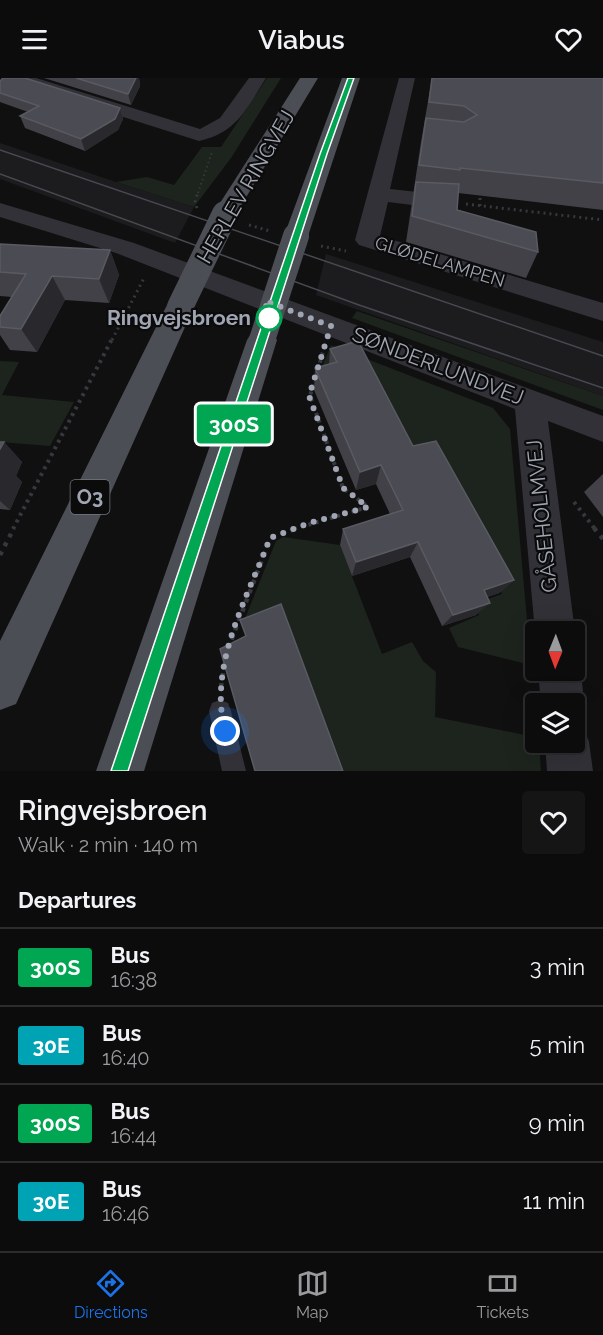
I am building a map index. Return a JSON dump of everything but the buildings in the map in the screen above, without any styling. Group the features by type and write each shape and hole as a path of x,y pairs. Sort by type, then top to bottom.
{"main road":[{"name":"HERLEV RINGVEJ","path":"0,688 180,307 234,218 309,78"},
{"path":"120,771 295,238 351,78"}],"street":[{"path":"19,78 190,133 208,134 223,127 258,78"},
{"name":"GLØDELAMPEN","path":"414,81 404,132 377,194 368,240 603,312"},
{"path":"377,194 445,202"},
{"name":"SØNDERLUNDVEJ","path":"0,210 155,260 603,429"},
{"name":"GÅSEHOLMVEJ","path":"530,401 554,621"},
{"path":"568,753 570,771"}],"lane":[{"path":"220,711 234,771"}],"path":[{"path":"198,209 195,202 212,152 208,134"},
{"path":"480,184 480,206"},
{"path":"445,202 603,220"},
{"path":"234,218 334,250 358,252 368,240"},
{"path":"0,555 124,313 155,260"},
{"path":"220,711 222,670 227,650 270,538 309,523 368,507 343,488 309,396 331,326"}],"shaded area":[{"path":"267,78 281,78 231,158 194,207 116,182 147,177 174,185 202,147 221,147"},
{"path":"0,143 194,207 175,243 0,179"},
{"path":"326,254 603,342 603,396 316,295"},
{"path":"357,311 603,396 603,410 352,318"},
{"path":"331,345 493,408 510,429 527,621 525,621 525,664 458,647 449,628 479,615 474,604 502,594 429,458 408,464 320,372"},
{"path":"0,361 19,362 2,395 74,402 50,446 0,442"},
{"path":"283,537 340,545 382,654 412,642 423,661 436,672 435,717 525,735 525,753 540,753 541,771 344,771 283,609 242,626 276,541"}],"tram line":[{"path":"0,150 603,356"},
{"path":"0,174 359,305 603,388"}],"bus line":[{"name":"300S","path":"120,771 323,154 351,78"}],"place":[{"name":"Ringvejsbroen","path":"269,318"}],"route":[{"path":"225,731 220,711 222,670 227,650 270,538 309,523 368,507 343,488 309,396 331,326 265,301 269,318"}]}
